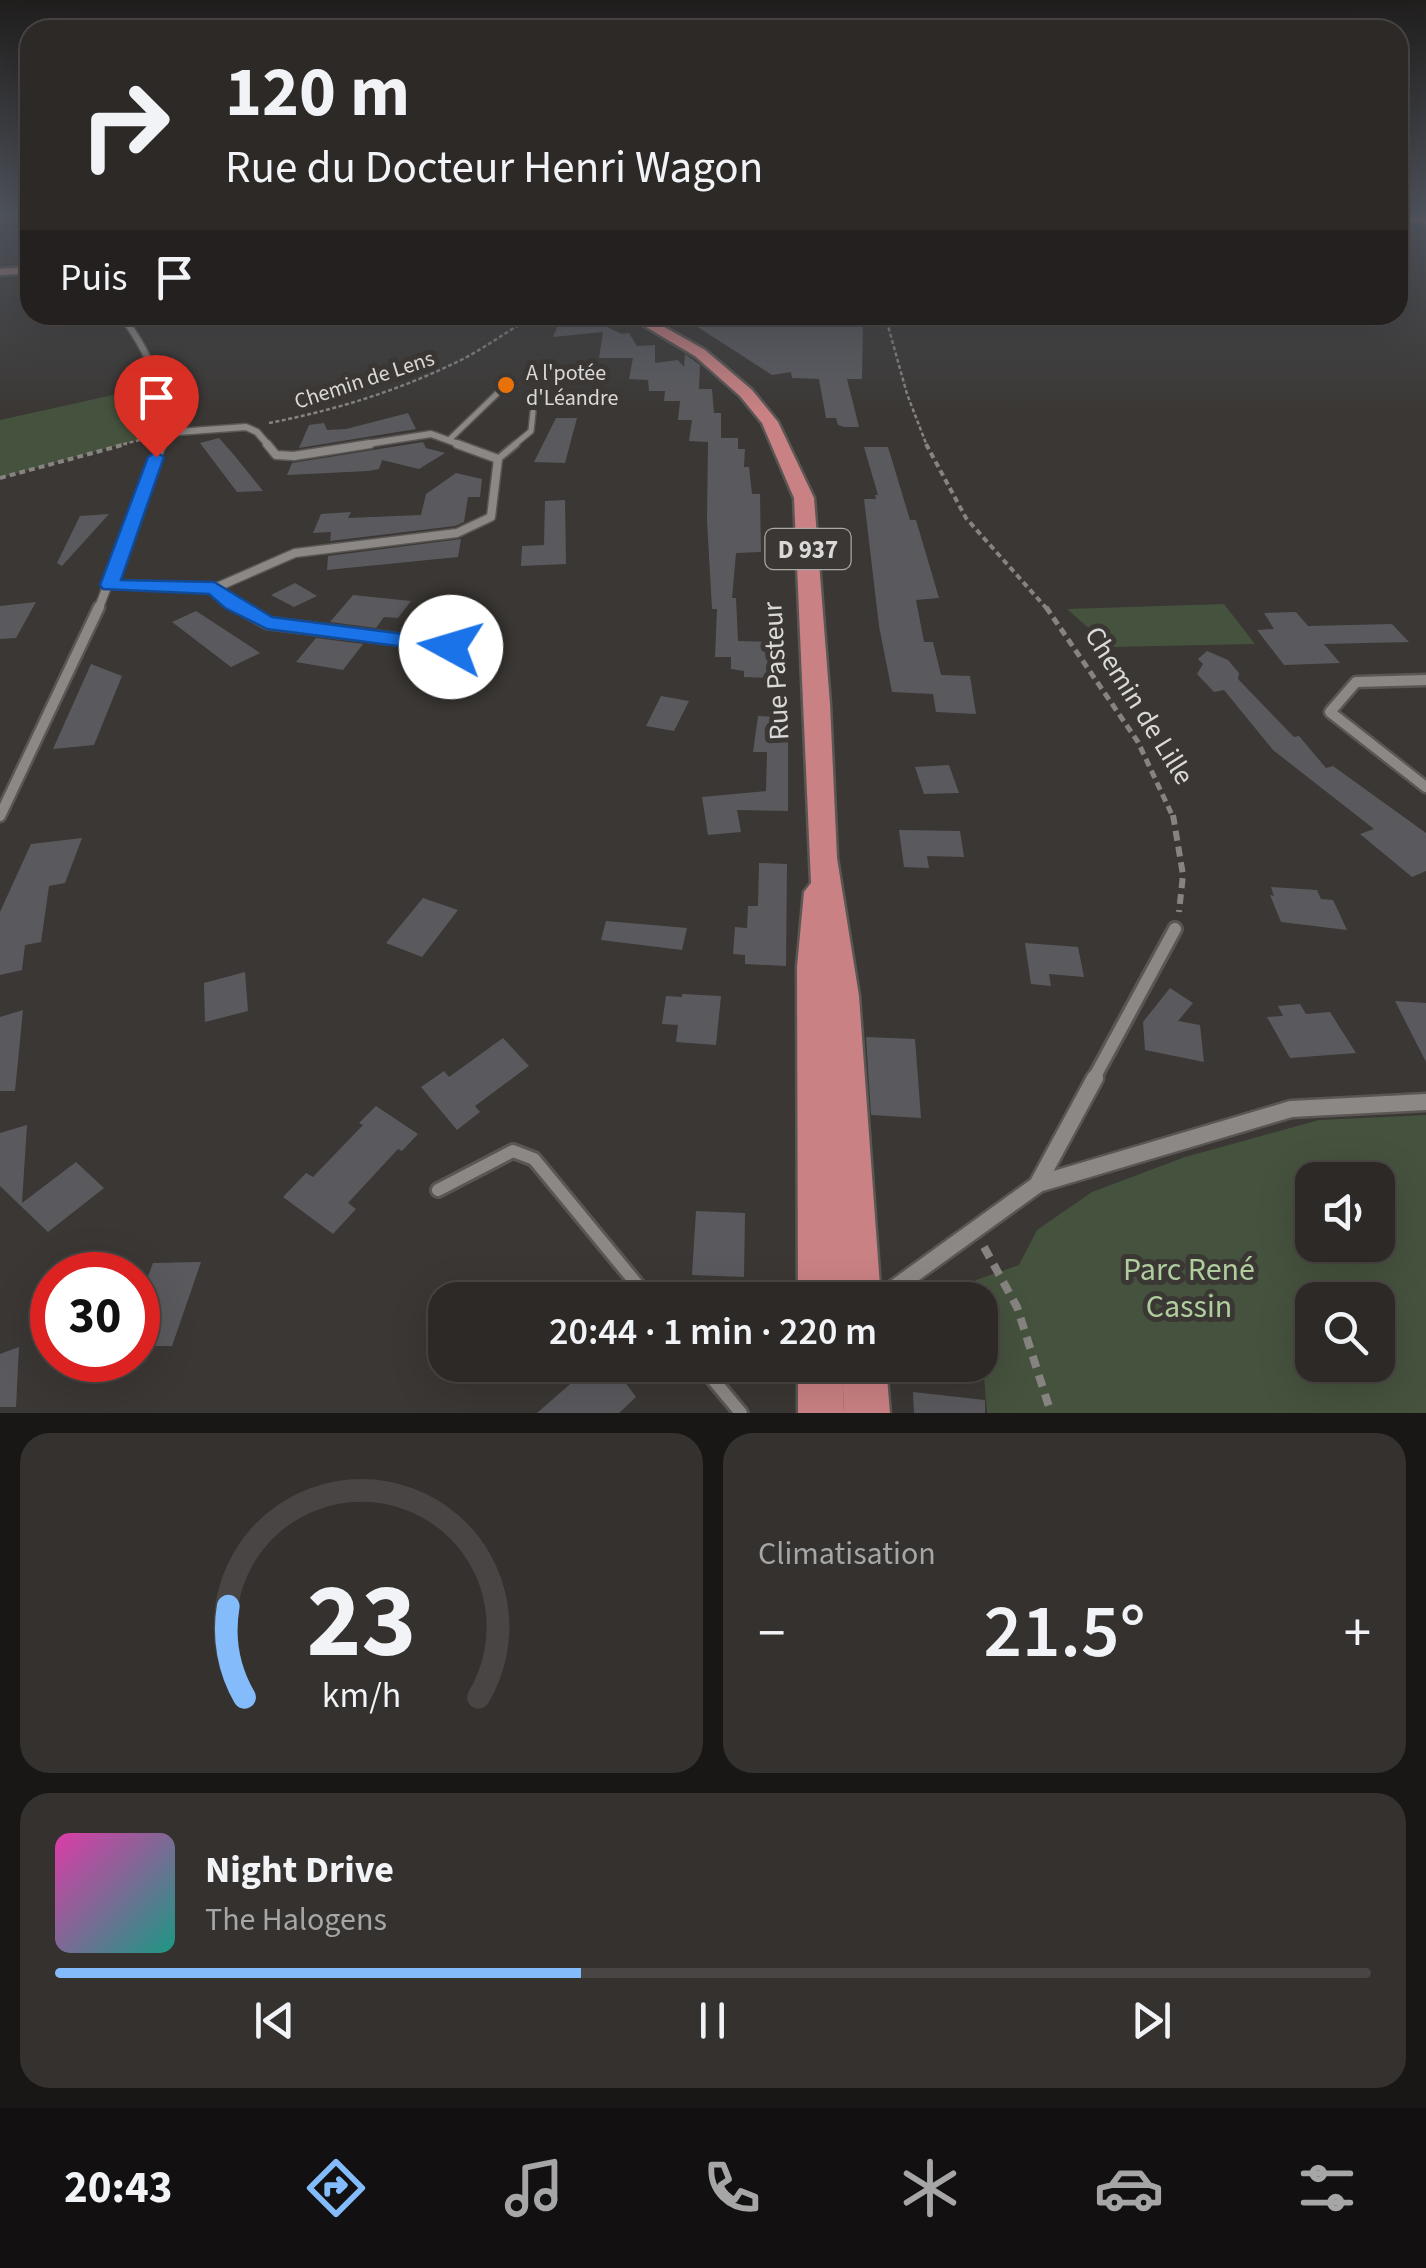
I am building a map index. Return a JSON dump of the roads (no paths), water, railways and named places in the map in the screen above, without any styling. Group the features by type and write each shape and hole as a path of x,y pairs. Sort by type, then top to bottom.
{"main road":[{"name":"Rue Pasteur","path":"651,325 700,353 746,392 770,422 804,498 818,704 822,858 814,967 839,1282"},
{"path":"820,1382 821,1413"},
{"path":"861,1412 863,1382"}],"street":[{"path":"0,816 110,585 163,433 164,419 154,374 144,348 128,325"},
{"path":"110,585 214,588 295,554 457,534 492,518 498,459 431,434 276,456 256,432 246,428 163,433"},
{"path":"214,588 232,604 267,623 305,630 482,650 492,633"},
{"path":"1426,680 1356,682 1330,712 1426,787"},
{"path":"1037,1184 1175,929"},
{"path":"903,1282 1037,1184 1291,1109 1426,1102"}],"lane":[{"path":"450,439 506,385"},
{"path":"498,459 530,431 533,412"},
{"path":"438,1190 513,1151 534,1158 635,1282"},
{"path":"715,1382 741,1413"}],"place":[{"name":"A l'potée d'Léandre","path":"506,385"}],"park label":[{"name":"Parc René Cassin","path":"1189,1288"}]}
